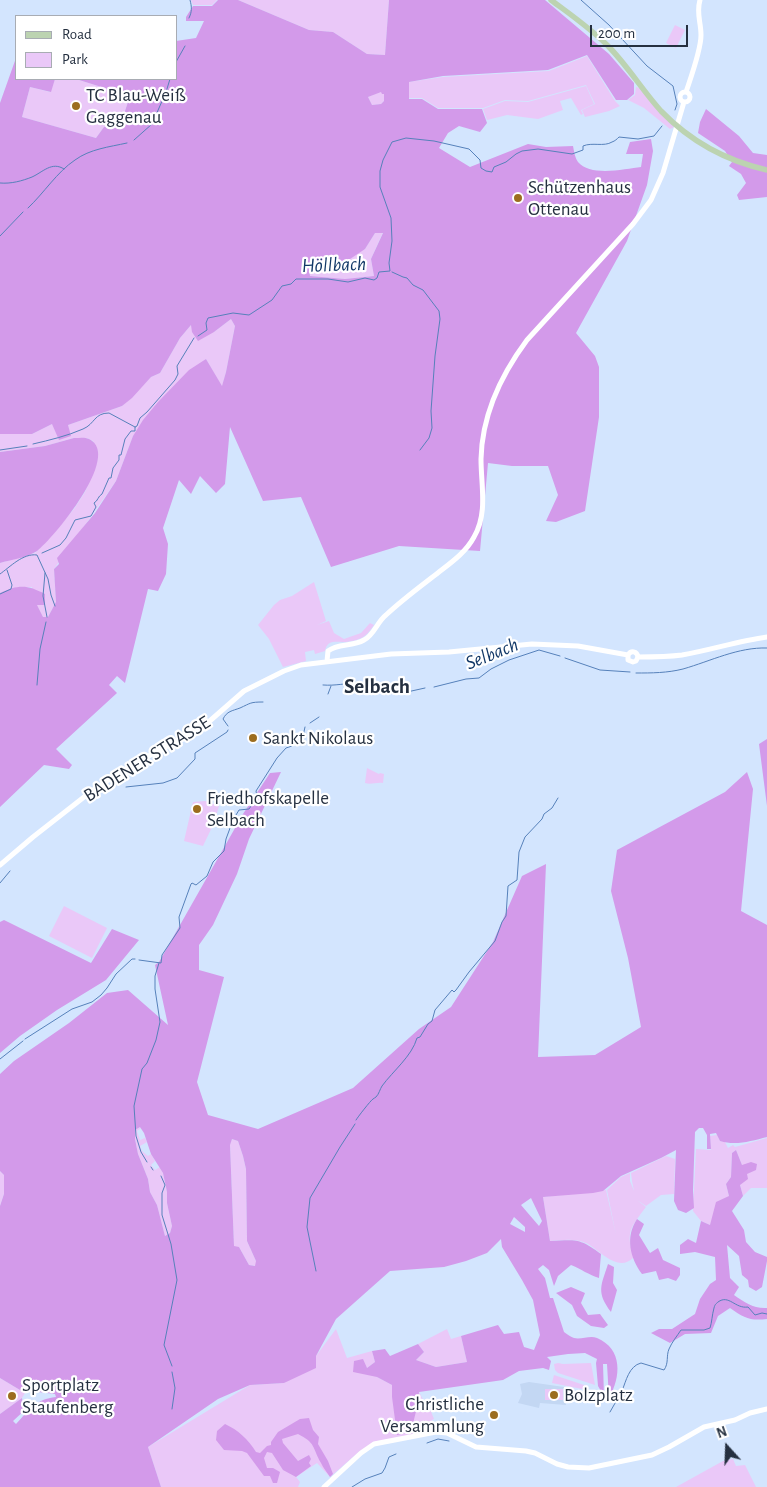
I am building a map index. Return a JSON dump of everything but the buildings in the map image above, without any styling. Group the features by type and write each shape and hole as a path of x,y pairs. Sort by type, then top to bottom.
{"main road":[{"path":"551,0 596,34 623,63 661,110 683,130 707,147 732,160 767,170"}],"street":[{"path":"327,661 327,653 332,648 354,644 366,639 384,616 462,553 477,532 483,512 482,444 488,412 499,384 527,340 642,212 659,185 684,102 690,98 690,95 686,92 700,41 701,31 698,10 700,0"},
{"name":"BADENER STRASSE","path":"0,864 93,790 132,765 204,726 244,691 300,665 391,654 450,652 532,644 578,646 628,655 630,652 634,652 637,653 638,657 664,657 683,655 767,637"},
{"path":"324,1487 361,1453 374,1444 436,1432 447,1433 476,1447 526,1451 568,1467 589,1468 652,1455 704,1427 735,1420 750,1413 767,1409"}],"shaded area":[{"path":"218,0 238,0 309,30 333,32 367,54 385,55 389,0 545,0 609,54 634,83 634,94 627,100 616,100 587,55 548,70 443,76 409,82 409,99 422,99 438,109 482,109 487,123 480,132 459,126 448,133 439,148 470,167 528,144 546,147 573,146 575,156 583,167 599,171 641,167 643,154 626,154 630,142 651,139 653,151 647,185 627,241 576,333 595,356 599,367 599,417 585,511 556,522 546,521 558,495 548,466 512,466 488,463 480,551 399,546 331,567 301,497 263,501 230,427 225,484 216,493 200,476 191,494 179,480 163,528 168,544 166,574 158,591 148,589 125,683 117,676 109,685 117,693 56,749 72,765 69,769 44,765 0,807 0,593 13,588 28,587 45,594 45,605 37,605 43,617 48,617 56,602 54,569 59,564 57,558 95,513 116,481 133,436 143,420 189,370 206,359 222,386 235,326 231,319 198,341 192,332 191,325 180,338 160,373 151,377 122,406 68,425 71,436 59,440 52,424 32,434 0,434 0,103 15,61 15,80 55,80 51,92 30,87 22,117 96,138 104,127 114,125 123,117 130,96 79,80 178,80 178,41 196,38 204,21 186,21 186,17 193,6 212,6","holes":["381,92 384,94 384,101 381,104 372,105 368,97","375,233 383,233 371,259 374,276 345,279 310,276 309,269 344,263 365,249"]},
{"path":"706,109 739,136 753,153 767,155 767,197 739,200 737,195 746,183 741,174 729,166 732,162 725,151 698,133 700,122"},
{"path":"74,438 89,439 97,448 97,462 92,478 82,497 57,531 37,551 24,557 0,563 0,452 45,446"},
{"path":"767,739 767,806 759,744"},
{"path":"281,772 249,839 237,874 213,925 199,945 199,970 224,977 197,1082 208,1115 258,1129 353,1088 419,1029 451,1007 493,942 522,876 546,864 538,1057 595,1055 641,1027 628,958 611,891 617,850 725,792 747,772 753,789 741,911 767,925 767,1137 732,1143 720,1141 716,1133 710,1134 711,1149 707,1149 707,1135 703,1128 699,1128 695,1132 694,1208 686,1213 678,1210 674,1201 676,1150 621,1176 603,1191 543,1197 550,1241 577,1241 588,1245 601,1254 599,1278 571,1265 558,1276 554,1286 549,1270 543,1265 538,1269 545,1278 550,1298 553,1298 564,1332 574,1338 597,1338 612,1349 617,1364 617,1373 609,1398 607,1364 603,1364 604,1396 598,1386 597,1359 585,1353 547,1357 551,1361 549,1370 543,1368 519,1371 503,1380 419,1392 411,1432 397,1435 392,1385 377,1377 353,1372 354,1361 363,1359 367,1368 375,1362 372,1351 385,1349 390,1356 418,1344 424,1352 416,1360 436,1367 467,1362 461,1336 498,1325 504,1334 519,1332 524,1347 534,1350 540,1335 533,1300 502,1247 501,1239 487,1253 466,1261 444,1267 390,1271 336,1319 316,1356 316,1368 284,1383 250,1385 218,1399 148,1447 161,1487 0,1487 0,1414 22,1398 26,1409 13,1421 16,1424 38,1403 56,1397 55,1394 30,1391 25,1393 0,1378 0,1206 4,1194 4,1175 0,1171 0,1074 14,1061 69,1023 107,993 128,990 168,1025 155,965 159,962 243,814 270,773","holes":["140,1127 144,1133 151,1154 163,1173 172,1226 170,1233 165,1236 157,1205 150,1192 148,1179 138,1154 135,1130","232,1139 238,1141 246,1169 247,1241 256,1261 255,1266 249,1265 239,1247 234,1246 230,1145","531,1198 542,1221 539,1226 521,1205","514,1217 525,1227 525,1232 510,1224"]},
{"path":"4,920 91,963 112,929 139,940 106,980 57,1010 20,1036 0,1053 0,922"},
{"path":"736,1150 742,1165 751,1162 757,1164 756,1170 747,1174 748,1179 740,1185 743,1196 732,1211 744,1230 746,1242 755,1252 767,1257 767,1261 762,1287 756,1291 749,1287 748,1280 742,1275 739,1256 727,1245 730,1278 739,1287 734,1295 753,1306 767,1308 767,1319 756,1320 747,1318 730,1308 718,1316 711,1333 685,1334 670,1343 651,1333 659,1329 672,1329 695,1314 700,1299 710,1284 716,1280 715,1257 695,1252 680,1254 680,1245 688,1239 696,1243 701,1221 710,1225 716,1202 729,1196 726,1184 731,1177 732,1153"},
{"path":"637,1219 644,1224 639,1235 650,1253 658,1248 663,1260 680,1268 680,1275 676,1281 668,1278 659,1280 656,1271 642,1274 638,1268 630,1247 631,1233"},
{"path":"608,1264 614,1267 613,1283 617,1290 611,1312 603,1299 601,1289"},
{"path":"571,1287 585,1293 581,1303 588,1315 600,1314 608,1325 604,1328 591,1326 577,1316 572,1305 556,1293"},
{"path":"529,1382 564,1387 566,1405 540,1403 539,1408 518,1403 522,1394 520,1384"},
{"path":"309,1418 313,1430 319,1437 318,1444 333,1474 330,1477 311,1443 298,1434 282,1439 283,1443 298,1461 309,1455 311,1466 296,1477 283,1470 272,1453 267,1452 264,1458 267,1468 273,1468 280,1472 277,1483 273,1483 270,1476 264,1476 247,1453 224,1450 216,1440 217,1431 225,1424 238,1432 250,1443 256,1452 260,1453 267,1446 271,1445 278,1432 300,1419"}],"green space":[{"path":"191,0 217,0 212,5 193,5"},
{"path":"238,0 389,0 385,55 367,54 333,32 309,30"},
{"path":"675,25 685,30 676,48 666,43"},
{"path":"587,56 620,106 585,117 582,110 595,104 586,85 528,101 505,100 483,108 438,108 422,98 409,98 409,82 443,77 549,71"},
{"name":"TC Blau-Weiß Gaggenau","path":"55,80 79,80 130,96 123,117 114,125 104,127 96,138 22,117 30,87 50,92"},
{"path":"586,86 594,104 581,110 583,114 581,115 571,98 560,101 563,110 538,119 507,115 487,120 483,109 505,101 528,102"},
{"path":"636,87 674,127 670,129 644,108 628,100 635,95"},
{"path":"381,91 384,94 384,101 381,104 372,105 368,97"},
{"path":"383,232 371,259 374,276 345,279 310,276 309,270 365,249 375,233"},
{"path":"231,319 235,326 222,387 206,359 133,436 116,481 54,569 56,602 48,617 43,617 36,604 32,587 21,587 0,593 0,563 35,553 50,537 74,509 85,492 97,462 98,452 93,441 87,438 74,438 45,446 0,452 0,434 32,434 52,424 70,437 68,425 122,406 151,377 160,373 180,338 191,325 214,332"},
{"path":"314,582 326,621 317,625 329,621 334,633 344,639 361,633 370,623 374,625 361,638 348,642 329,643 325,651 315,654 314,650 305,652 306,661 283,667 269,639 258,625 280,600 292,596"},
{"path":"318,733 331,735 329,744 316,744 313,742"},
{"path":"367,768 379,774 384,774 383,783 365,783"},
{"path":"205,801 219,806 214,823 203,846 184,841 193,802"},
{"path":"64,906 107,928 92,958 49,936"},
{"path":"140,1127 137,1131 140,1140 145,1138 147,1142 140,1146 142,1151 148,1156 151,1154 155,1161 151,1165 155,1170 160,1167 163,1173 172,1226 170,1233 165,1236 157,1205 150,1192 148,1179 138,1154 135,1130"},
{"path":"717,1135 720,1141 725,1142 728,1148 733,1145 735,1147 767,1138 767,1188 751,1188 743,1196 740,1185 742,1165 736,1150 732,1153 731,1177 726,1184 729,1196 710,1225 701,1221 693,1211 696,1149 711,1150 710,1136"},
{"path":"232,1139 238,1141 246,1169 247,1241 256,1261 256,1266 249,1265 239,1247 234,1247 230,1144"},
{"path":"666,1156 675,1159 674,1194 661,1195 646,1206 637,1200 646,1207 631,1230 630,1241 634,1257 628,1262 615,1262 582,1241 550,1241 543,1197 606,1190 616,1235 607,1190 621,1177 630,1173 630,1181 634,1191 631,1173"},
{"path":"0,1171 4,1175 4,1194 0,1206"},
{"path":"336,1329 347,1358 372,1351 375,1362 367,1368 354,1361 392,1385 392,1397 418,1403 419,1392 430,1409 434,1419 432,1420 434,1429 410,1436 377,1441 360,1451 330,1477 317,1463 296,1477 300,1482 298,1487 161,1487 148,1447 250,1385 284,1383 316,1356"},
{"path":"447,1329 451,1339 461,1336 467,1362 436,1367 416,1360 424,1352 418,1344"},
{"path":"591,1363 595,1385 558,1373 555,1370 554,1364"},
{"path":"554,1375 587,1386 587,1390 552,1383"},
{"name":"Sportplatz Staufenberg","path":"0,1378 25,1393 22,1398 0,1414"},
{"name":"Bolzplatz","path":"545,1389 563,1389 563,1400 545,1400"},
{"path":"733,1459 736,1466 745,1465 756,1487 676,1487 723,1461"}],"waterway":[{"path":"189,18 191,14 190,0"},
{"name":"Höllbach","path":"581,0 609,25 647,66 673,86 677,104 675,110"},
{"path":"178,58 185,46"},
{"path":"134,140 152,124 170,80"},
{"name":"Höllbach","path":"198,336 207,330 206,323 208,318 233,313 249,315 272,300 282,286 291,284 296,279 328,279 348,282 365,278 374,280 379,272 390,271 391,218 380,187 380,171 392,142 406,138 434,141 469,149 480,160 481,168 492,172 494,167 506,162 522,151 538,149 572,154 583,150 583,146 609,143 619,137 638,139 654,136 662,126"},
{"path":"28,208 62,170 81,156 107,147 127,143"},
{"path":"0,183 24,180 55,166 64,169"},
{"path":"0,236 23,212"},
{"path":"392,272 407,278 413,285 423,290 439,311 440,319 431,411 432,428 429,438 420,450"},
{"name":"Höllbach","path":"42,553 60,545 66,538 75,520 91,516 96,507 94,503 102,494 109,478 111,478 113,468 119,460 125,439 131,431 135,431 140,418 175,380 178,374 177,366 194,338"},
{"path":"33,444 65,436 83,429 104,413 109,413 135,427"},
{"path":"0,450 27,446"},
{"path":"0,574 22,558 37,555 48,579 55,606"},
{"path":"0,594 11,589 12,585 7,570"},
{"path":"45,573 43,596 47,617"},
{"path":"37,685 40,649 46,622"},
{"name":"Selbach","path":"636,673 677,670 735,652 767,648"},
{"name":"Selbach","path":"434,687 466,679 479,678 491,669 509,660 539,650 560,656"},
{"name":"Selbach","path":"565,658 600,670 630,672"},
{"name":"Selbach","path":"323,685 370,684 385,694 425,688"},
{"path":"328,694 331,686"},
{"name":"Selbach","path":"228,726 223,719 228,713 251,703 263,702"},
{"path":"310,723 319,717"},
{"path":"139,960 161,963 162,955 180,928 179,917 191,884 196,885 207,876 213,862 224,851 226,839 239,810 249,809 257,797 256,791 277,758 286,748 292,746 303,736 305,727"},
{"name":"Selbach","path":"126,787 163,783 177,778 195,759 195,753 228,730"},
{"path":"356,1120 407,1057 417,1038 420,1037 432,1021 435,1010 452,990 454,992 456,990 495,941 506,916 508,886 517,880 519,852 525,837 542,819 544,814 552,808 558,798"},
{"path":"0,883 10,871"},
{"path":"25,1039 72,1009 92,1002 101,995 116,974 132,959 135,959"},
{"path":"147,1162 141,1152 136,1136 134,1106 142,1069 147,1063 156,1040 160,1022 155,989 155,976 159,963"},
{"path":"0,1059 23,1041"},
{"path":"316,1271 307,1227 310,1198 355,1124"},
{"path":"161,1176 165,1185 162,1193 162,1215 171,1244 177,1280 164,1345 172,1366"},
{"path":"610,1412 622,1391 628,1374 634,1367 641,1363 664,1370 669,1349 681,1330 704,1330 710,1328 714,1307 718,1302 726,1300 739,1306 748,1307 755,1315 767,1314"},
{"path":"172,1372 175,1388 172,1409"},
{"path":"427,1443 438,1439 449,1441"},
{"path":"352,1487 365,1479 382,1473 389,1457 396,1454"}],"place":[{"name":"TC Blau-Weiß Gaggenau","path":"76,106"},
{"name":"Schützenhaus Ottenau","path":"518,198"},
{"name":"Sankt Nikolaus","path":"253,738"},
{"name":"Friedhofskapelle Selbach","path":"197,809"},
{"name":"Bolzplatz","path":"554,1395"},
{"name":"Sportplatz Staufenberg","path":"12,1396"},
{"name":"Christliche Versammlung","path":"494,1415"}],"district":[{"name":"Selbach","path":"377,687"}]}
